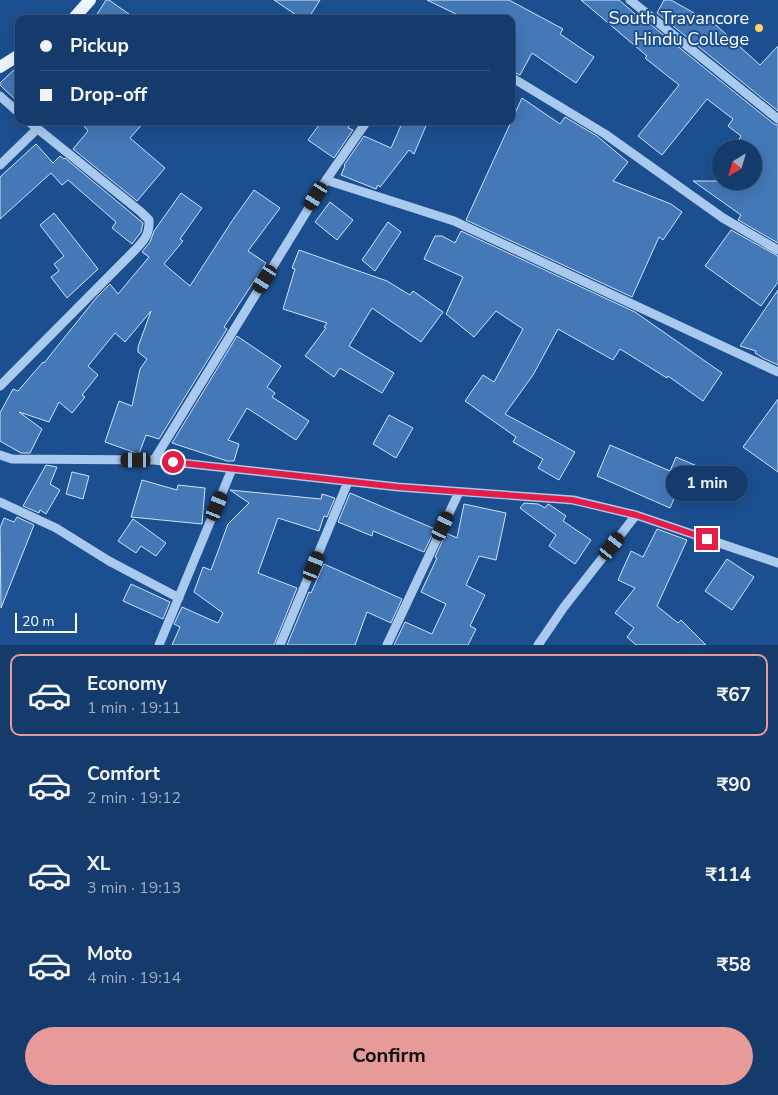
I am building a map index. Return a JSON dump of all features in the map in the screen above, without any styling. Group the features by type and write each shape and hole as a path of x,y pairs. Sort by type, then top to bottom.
{"main road":[{"path":"77,15 90,0"},
{"path":"0,67 15,58"}],"street":[{"path":"630,0 778,119"},
{"path":"515,80 605,134 723,218 778,250"},
{"path":"0,96 15,109"},
{"path":"0,386 144,241 150,229 149,220 141,212 32,125"},
{"path":"154,460 326,180 364,125"},
{"path":"0,165 37,129"},
{"path":"326,180 454,221 778,372"},
{"path":"0,455 12,459 154,460 348,482 572,500 636,515 778,563"},
{"path":"159,645 232,469"},
{"path":"280,645 348,482"},
{"path":"387,645 460,492"},
{"path":"0,502 56,528 109,561 180,598"},
{"path":"538,645 564,607 636,515"}],"building":[{"path":"106,0 109,0 130,15 97,15"},
{"path":"274,0 320,0 311,15 296,15"},
{"path":"427,0 509,0 563,29 560,34 594,57 576,83 532,53 520,75 515,73 515,15 458,15"},
{"path":"581,0 619,0 649,26 650,24 774,124 778,125 778,243 738,220 741,215 693,181 712,181 712,190 762,190 762,140 739,140 741,136 728,126 733,119 707,99 662,155 638,136 679,85 645,58 647,56"},
{"path":"664,0 671,0 717,26 760,65 778,46 778,111 657,13"},
{"path":"15,69 15,99 0,85"},
{"path":"522,98 560,124 565,117 597,136 628,162 613,181 671,204 682,212 663,240 659,237 632,297 466,220 510,125 515,125 515,113"},
{"path":"83,125 141,125 130,138 165,168 137,201 73,149 88,131"},
{"path":"319,125 350,125 348,128 353,130 334,158 308,140"},
{"path":"401,125 426,125 414,154 409,150 380,187 378,185 376,189 341,175 344,165 364,136 391,148"},
{"path":"36,144 53,163 60,156 65,158 143,223 141,232 132,244 112,228 116,222 68,180 62,185 51,173 0,219 0,177"},
{"path":"254,190 280,208 248,251 266,263 224,327 227,329 159,439 146,435 139,454 105,442 119,401 132,406 140,369 147,359 138,352 138,347 151,311 125,342 115,333 88,366 98,375 82,395 85,397 72,413 59,402 49,422 19,412 42,429 30,453 21,453 0,441 0,413 13,389 18,391 44,363 97,297 110,284 118,294 149,257 142,252 150,242 154,231 181,193 202,208 180,239 183,241 164,264 190,286"},
{"path":"330,202 353,220 337,240 315,222"},
{"path":"54,213 98,269 67,298 51,277 59,271 54,264 64,256 40,225"},
{"path":"388,222 401,232 375,271 362,260"},
{"path":"731,230 778,256 778,282 761,306 705,266"},
{"path":"461,231 635,312 722,373 703,401 668,376 667,378 620,349 613,360 558,329 533,375 505,414 575,452 559,480 538,468 543,459 513,442 516,437 465,401 483,375 494,382 523,329 496,311 474,337 446,314 463,277 424,259 435,236 442,236 455,243"},
{"path":"299,250 387,281 410,295 413,291 443,312 421,342 372,308 349,346 394,373 382,393 340,368 334,377 305,356 326,328 324,327 327,323 283,309 295,269 292,268"},
{"path":"778,290 778,365 755,353 756,351 740,346"},
{"path":"237,336 281,366 267,387 275,393 272,397 309,421 296,440 247,408 228,440 239,444 234,461 227,461 172,443"},
{"path":"778,399 778,472 743,447"},
{"path":"389,415 413,428 396,458 373,444"},
{"path":"610,445 670,471 676,457 697,466 687,488 680,485 670,508 597,476"},
{"path":"46,465 57,467 50,484 60,490 46,514 40,510 39,513 23,506"},
{"path":"72,472 89,476 83,499 66,494"},
{"path":"142,480 177,490 178,485 205,488 202,524 131,517"},
{"path":"230,490 321,499 322,494 335,498 327,517 324,516 319,531 278,518 258,573 297,588 274,645 172,645 180,627 174,624 182,607 218,623 223,613 194,592 203,567 211,570 228,524 249,503"},
{"path":"350,493 435,529 424,552 373,531 372,536 338,522"},
{"path":"524,503 538,504 545,508 548,504 550,505 566,516 563,521 591,540 575,564 549,546 556,535 520,508"},
{"path":"464,504 506,513 496,560 479,556 466,585 485,595 470,626 476,629 468,645 394,645 405,622 432,634 446,604 421,592 446,533 457,538"},
{"path":"17,517 34,525 1,608 0,528 4,518 14,522"},
{"path":"133,519 166,543 156,556 141,546 136,553 118,541"},
{"path":"657,529 687,540 657,606 678,623 681,620 706,645 636,645 627,637 634,628 615,613 635,588 618,580 631,551 643,557"},
{"path":"727,559 754,577 732,610 705,591"},
{"path":"324,564 402,599 391,623 367,612 355,645 287,645 309,592 311,593"},
{"path":"131,584 170,602 163,619 123,601"}],"place":[{"name":"South Travancore Hindu College","path":"759,28"}],"route":[{"path":"173,462 398,487 572,500 636,515 707,539"}]}
